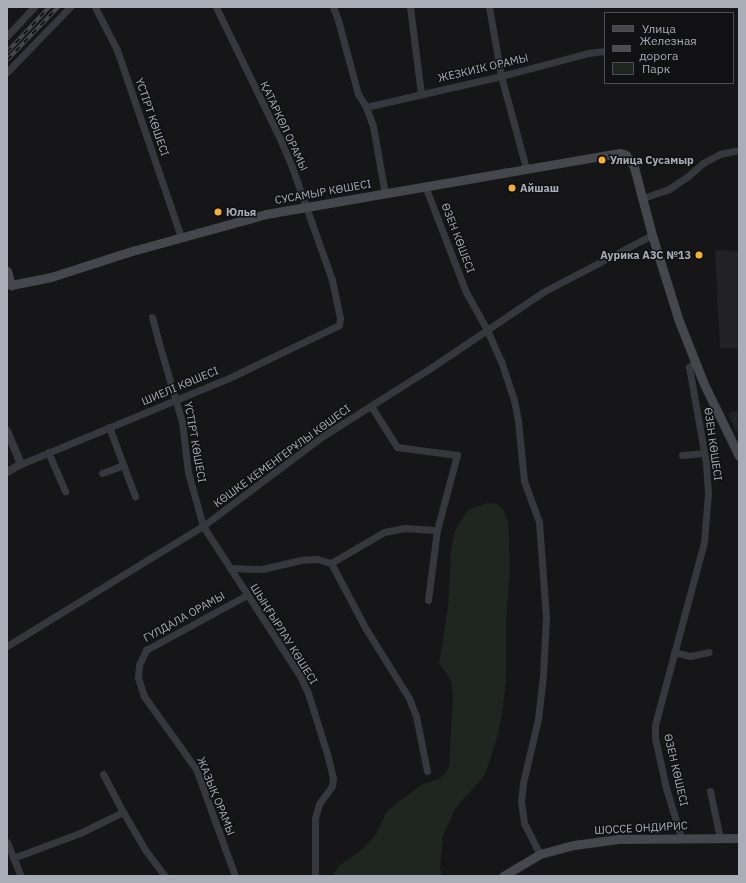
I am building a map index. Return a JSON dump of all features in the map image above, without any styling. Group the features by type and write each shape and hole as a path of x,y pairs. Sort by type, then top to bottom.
{"main road":[{"name":"СУСАМЫР КӨШЕСІ","path":"9,286 51,276 181,237 266,214 620,153 626,155 634,167 642,198"},
{"path":"642,198 669,296 704,384 739,456"},
{"path":"7,271 9,286"},
{"name":"ШОССЕ ОНДИРИС","path":"503,876 540,854 574,845 619,839 681,837 739,838"}],"street":[{"path":"7,36 34,7"},
{"path":"7,72 70,7"},
{"name":"ҮСТІРТ КӨШЕСІ","path":"95,7 117,50 181,237"},
{"name":"ҚАТАРКӨЛ ОРАМЫ","path":"216,7 282,143 332,280 338,303"},
{"path":"333,7 338,20 358,94 366,107 373,126 384,194"},
{"path":"410,7 421,94"},
{"path":"489,7 501,76 526,168"},
{"name":"ЖЕЗКИІК ОРАМЫ","path":"366,107 501,76 588,53 604,51"},
{"path":"642,198 668,189 687,177 703,163 720,154 739,150"},
{"name":"ӨЗЕН КӨШЕСІ","path":"425,186 466,292 487,330 501,361 514,400 521,438 524,481 539,522 546,627 538,719 523,783 521,806 524,823 540,854"},
{"name":"КӨШКЕ КЕМЕНГЕРҰЛЫ КӨШЕСІ","path":"7,646 203,526 323,436 567,278 652,235"},
{"name":"ШИЕЛІ КӨШЕСІ","path":"7,472 48,452 229,378 339,325 340,318 338,303"},
{"name":"ҮСТІРТ КӨШЕСІ","path":"152,317 177,400 182,422 188,472 203,526"},
{"name":"ӨЗЕН КӨШЕСІ","path":"681,837 666,788 655,738 657,714 704,542 708,492 704,453 689,367 695,362"},
{"path":"371,406 396,447 457,454 437,530 428,600"},
{"path":"109,427 135,496"},
{"path":"7,431 21,464"},
{"path":"48,452 64,490"},
{"path":"682,455 704,453"},
{"path":"102,473 124,465"},
{"name":"ШЫҢҒЫРЛАУ КӨШЕСІ","path":"203,526 300,676 308,693 333,778 332,786 319,804 315,818 315,876"},
{"path":"230,568 262,568 284,562 311,560 331,563 384,532 405,528 437,530"},
{"path":"331,563 366,629 409,698 416,716 427,771"},
{"name":"ГҮЛДАЛА ОРАМЫ","path":"139,665 146,650 247,595"},
{"path":"674,652 690,656 709,652"},
{"name":"ЖАЗЫҚ ОРАМЫ","path":"139,665 138,677 144,696 190,758 196,769 236,876"},
{"path":"103,774 146,851 165,876"},
{"path":"710,791 720,838"},
{"path":"13,858 80,833 123,812"},
{"path":"7,842 21,876"}],"shaded area":[{"path":"715,250 739,251 739,348 720,348"},
{"path":"739,410 739,436 728,414"}],"green space":[{"path":"488,503 498,504 504,511 508,522 510,565 506,620 506,679 503,708 497,738 487,769 483,777 455,809 443,836 440,868 443,876 332,876 339,866 365,847 377,833 386,813 395,804 423,784 438,779 446,773 449,767 453,695 451,680 439,663 448,607 451,550 455,531 464,516 470,509"}],"railway":[{"path":"7,52 49,7"},
{"path":"7,60 58,7"}],"place":[{"name":"Улица Сусамыр","path":"602,160"},
{"name":"Айшаш","path":"512,188"},
{"name":"Юлья","path":"218,212"},
{"name":"Аурика АЗС №13","path":"699,255"}]}
